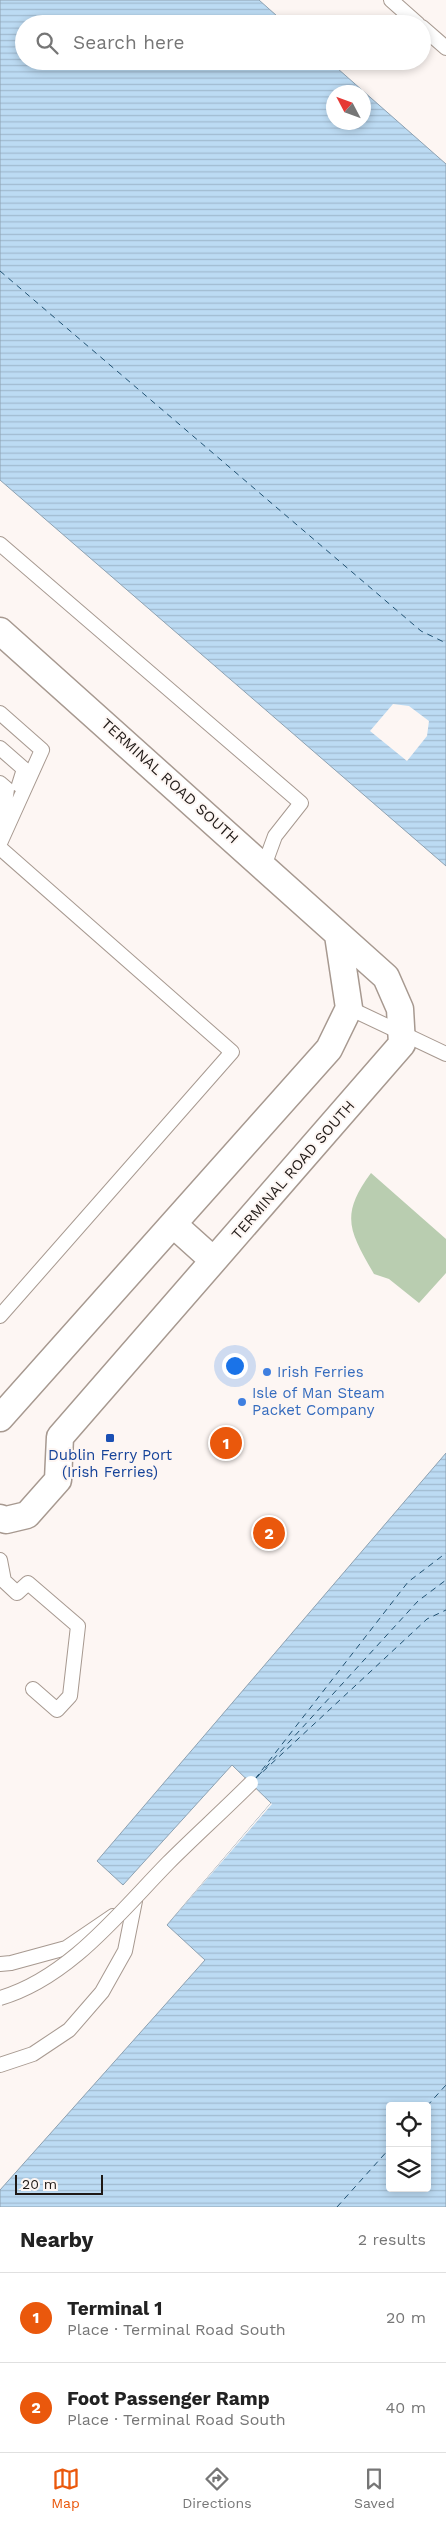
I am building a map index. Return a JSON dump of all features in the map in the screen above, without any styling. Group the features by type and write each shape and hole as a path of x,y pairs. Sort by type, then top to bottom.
{"street":[{"name":"TERMINAL ROAD SOUTH","path":"0,631 386,977 400,1009 402,1044 60,1437 58,1480 27,1515 6,1520 0,1518"},
{"path":"0,1418 329,1048 349,1008 338,935"},
{"path":"173,1224 213,1260"}],"lane":[{"path":"391,0 408,15"},
{"path":"431,35 446,48"},
{"path":"0,544 301,803 275,836 264,866"},
{"path":"0,713 42,750 0,842"},
{"path":"0,748 24,769 0,842"},
{"path":"0,835 3,786"},
{"path":"0,848 232,1052 0,1316"},
{"path":"349,1008 446,1054"},
{"path":"0,1560 4,1581 17,1593 28,1582 78,1626 70,1696 58,1710 33,1689"},
{"path":"0,1964 11,1963 66,1948 135,1901 251,1783 106,1927 64,1964 20,1992 0,1998"},
{"path":"0,2065 34,2054 70,2030 102,1992 125,1951 135,1901"}],"green space":[{"path":"371,1173 446,1239 446,1273 419,1303 389,1279 374,1274 354,1235 352,1213 355,1201"}],"water":[{"path":"0,0 259,0 276,15 15,15 15,70 339,70 356,85 326,85 326,130 371,130 371,98 446,164 446,866 0,480"},
{"path":"446,1453 446,2207 0,2207 0,2190 205,1960 167,1925 271,1803 232,1765 123,1885 97,1861"}],"pier":[{"path":"393,704 409,706 429,721 427,736 407,761 370,731"},
{"path":"271,1803 272,1804 167,1925"}],"ferry route":[{"path":"0,271 421,631 446,643"},
{"path":"255,1779 408,1582 446,1553"},
{"path":"258,1776 418,1601 446,1580"},
{"path":"255,1779 427,1619 446,1610"},
{"path":"431,2102 446,2085"},
{"path":"337,2207 386,2152"}],"place":[{"name":"Irish Ferries","path":"267,1372"},
{"name":"Isle of Man Steam Packet Company","path":"242,1402"},
{"name":"Dublin Ferry Port (Irish Ferries)","path":"110,1438"},
{"name":"Terminal 1","path":"226,1443"},
{"name":"Foot Passenger Ramp","path":"269,1533"}]}
